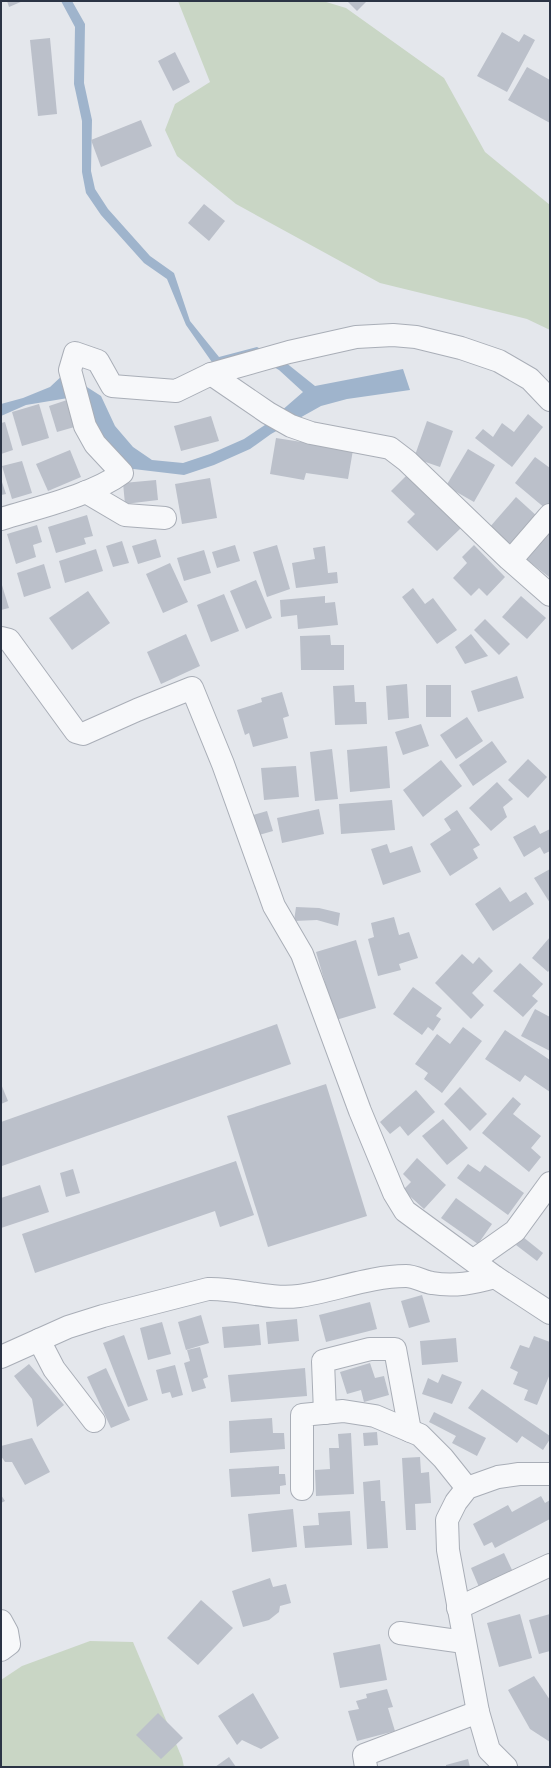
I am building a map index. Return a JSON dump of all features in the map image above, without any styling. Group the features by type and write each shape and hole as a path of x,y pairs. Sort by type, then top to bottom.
{"street":[{"path":"1,519 86,492 114,479 122,473 95,444 85,426 70,370 74,352 98,361 112,386 176,391 212,374 288,352 356,337 393,335 416,337 461,348 499,361 530,379 550,400"},
{"path":"212,374 268,413 291,426 311,433 390,448 407,461 550,595"},
{"path":"86,492 125,516 165,518"},
{"path":"511,560 550,515"},
{"path":"1,638 9,640 76,732 83,734 192,688 223,764 274,906 302,954 360,1111 394,1193 405,1211 474,1260 495,1277 550,1313"},
{"path":"474,1260 515,1231 550,1183"},
{"path":"1,1357 68,1327 103,1316 208,1289 225,1289 273,1297 298,1296 384,1277 408,1276 426,1282 443,1285 470,1284 495,1277"},
{"path":"39,1340 54,1369 94,1421"},
{"path":"325,1413 323,1361 370,1349 395,1349 410,1431"},
{"path":"302,1489 302,1415 343,1412 375,1416 420,1435 431,1444 467,1488"},
{"path":"506,1767 489,1750 478,1712 448,1550 447,1520 456,1502 467,1488 498,1477 519,1474 550,1474"},
{"path":"458,1608 550,1565"},
{"path":"1,1621 8,1632 9,1644 1,1650"},
{"path":"400,1633 464,1642"},
{"path":"366,1767 364,1755 478,1712"}],"green space":[{"path":"178,1 323,1 346,8 444,78 485,152 550,205 550,330 527,319 380,283 236,204 177,156 165,130 175,104 210,82"},
{"path":"90,1641 133,1642 182,1758 184,1767 1,1767 1,1680 22,1666"}],"water":[{"path":"61,1 72,1 85,24 84,83 92,120 91,171 95,189 108,209 150,256 174,273 190,321 219,357 257,347 285,362 315,386 403,369 410,390 347,399 321,406 271,434 250,449 214,465 184,475 125,468 68,398 26,405 1,416 1,404 23,398 50,387 65,373 101,396 115,426 133,447 152,460 183,463 210,454 244,439 265,425 303,392 279,370 256,357 216,368 186,325 167,279 144,263 101,215 86,193 82,172 82,121 74,84 75,27"}],"building":[{"path":"7,1 23,1 9,7"},
{"path":"347,1 367,1 357,11"},
{"path":"502,32 519,42 524,34 535,40 507,92 477,76"},
{"path":"50,38 57,114 38,116 30,40"},
{"path":"175,52 190,82 173,91 158,61"},
{"path":"527,67 550,80 550,123 508,100"},
{"path":"141,120 152,146 101,167 91,140"},
{"path":"204,204 225,221 209,241 188,223"},
{"path":"70,399 78,426 57,432 49,406"},
{"path":"39,404 49,438 22,446 12,412"},
{"path":"528,414 543,427 512,467 475,438 483,429 493,437 502,423 514,432"},
{"path":"211,416 219,441 181,451 174,426"},
{"path":"427,421 453,431 440,467 414,458"},
{"path":"5,422 13,450 1,454 1,423"},
{"path":"276,438 353,450 348,479 306,473 304,480 270,474"},
{"path":"468,449 495,465 474,502 446,486"},
{"path":"70,450 81,477 48,491 36,464"},
{"path":"535,457 550,468 550,505 546,509 515,483"},
{"path":"22,461 32,493 12,499 2,466"},
{"path":"408,474 461,528 437,551 407,522 415,514 391,491"},
{"path":"210,478 217,518 182,524 175,484"},
{"path":"1,479 6,494 1,495"},
{"path":"156,480 158,500 125,504 123,483"},
{"path":"516,497 538,517 511,547 489,528"},
{"path":"87,515 93,536 84,538 86,544 56,553 48,527"},
{"path":"37,525 42,542 33,545 36,557 16,564 7,534"},
{"path":"550,529 550,576 549,577 526,559"},
{"path":"156,539 161,557 138,564 132,546"},
{"path":"122,541 129,563 113,567 106,546"},
{"path":"235,545 240,561 217,568 212,552"},
{"path":"277,545 290,589 267,597 253,552"},
{"path":"474,545 505,577 487,596 479,588 471,596 453,578 467,563 462,557"},
{"path":"325,546 328,573 337,572 338,583 296,588 292,563 315,559 313,548"},
{"path":"96,549 103,571 65,583 59,561"},
{"path":"204,550 211,573 184,581 177,558"},
{"path":"170,563 188,602 163,613 146,574"},
{"path":"44,564 51,588 24,597 17,573"},
{"path":"256,580 272,618 246,629 230,591"},
{"path":"1,582 9,608 1,610"},
{"path":"413,588 425,604 433,598 457,630 437,644 402,597"},
{"path":"88,591 110,623 72,650 49,618"},
{"path":"224,594 239,631 211,642 197,605"},
{"path":"325,596 325,603 335,602 338,625 298,629 297,615 281,617 280,600"},
{"path":"521,596 546,618 527,639 502,617"},
{"path":"485,619 510,644 499,655 474,630"},
{"path":"186,634 200,666 161,684 147,652"},
{"path":"471,634 488,656 465,664 455,647"},
{"path":"330,635 331,645 344,645 344,670 301,670 300,636"},
{"path":"517,676 524,698 478,712 471,691"},
{"path":"407,684 409,718 388,720 386,686"},
{"path":"354,685 355,702 366,702 367,724 335,725 333,686"},
{"path":"426,685 451,685 451,717 426,717"},
{"path":"282,692 289,716 283,718 288,738 253,747 249,733 245,735 237,710 262,702 261,698"},
{"path":"467,717 483,741 456,759 440,735"},
{"path":"421,724 429,746 403,755 395,732"},
{"path":"492,741 507,762 473,786 459,765"},
{"path":"387,746 390,788 350,792 347,750"},
{"path":"332,749 338,799 315,801 310,752"},
{"path":"528,759 547,777 528,798 508,780"},
{"path":"441,760 462,786 423,817 403,790"},
{"path":"296,766 299,797 264,800 261,768"},
{"path":"497,782 513,799 503,807 507,817 491,831 469,808"},
{"path":"392,800 395,830 341,834 339,804"},
{"path":"319,809 324,834 282,843 277,818"},
{"path":"457,810 480,845 473,849 478,858 450,876 430,844 451,830 444,819"},
{"path":"267,811 273,831 259,835 253,815"},
{"path":"535,825 540,834 550,829 550,851 544,854 540,847 524,857 513,837"},
{"path":"387,844 390,853 412,846 421,872 383,885 371,849"},
{"path":"550,869 550,903 534,878"},
{"path":"500,887 510,902 526,892 534,904 493,931 475,904"},
{"path":"296,907 319,908 340,913 338,926 317,920 294,921"},
{"path":"394,917 399,935 409,932 418,958 399,964 401,970 378,976 368,939 374,937 371,923"},
{"path":"550,937 550,969 548,972 532,958"},
{"path":"356,940 376,1008 336,1020 316,952"},
{"path":"462,954 473,964 479,957 493,971 472,993 484,1005 471,1019 435,983"},
{"path":"520,963 543,984 532,996 538,1001 523,1017 493,991"},
{"path":"413,987 442,1008 436,1016 441,1019 433,1031 428,1027 422,1035 393,1014"},
{"path":"535,1009 550,1017 550,1051 521,1036"},
{"path":"277,1024 291,1064 2,1166 1,1122"},
{"path":"463,1027 482,1041 442,1093 424,1079 428,1073 415,1064 437,1034 450,1044"},
{"path":"505,1030 550,1060 550,1092 525,1075 520,1082 485,1059"},
{"path":"1,1084 8,1101 1,1104"},
{"path":"326,1084 367,1216 268,1247 227,1116"},
{"path":"460,1087 487,1114 470,1131 444,1104"},
{"path":"416,1090 435,1112 408,1136 400,1126 390,1134 380,1122"},
{"path":"513,1097 521,1104 513,1114 541,1136 531,1148 541,1157 529,1172 482,1133"},
{"path":"443,1119 468,1148 447,1165 422,1136"},
{"path":"417,1158 446,1185 424,1209 403,1190 411,1182 403,1174"},
{"path":"236,1161 254,1215 220,1227 215,1211 35,1273 22,1234"},
{"path":"468,1164 480,1172 485,1165 524,1193 508,1215 457,1178"},
{"path":"73,1169 80,1193 66,1197 60,1173"},
{"path":"40,1185 49,1212 1,1228 1,1198"},
{"path":"456,1198 492,1224 478,1244 441,1218"},
{"path":"523,1237 543,1253 537,1261 516,1245"},
{"path":"422,1295 430,1322 409,1328 401,1301"},
{"path":"370,1302 377,1329 326,1342 319,1315"},
{"path":"201,1315 209,1343 186,1350 178,1322"},
{"path":"297,1319 299,1341 268,1344 266,1322"},
{"path":"162,1322 171,1354 148,1360 140,1328"},
{"path":"259,1324 261,1345 224,1348 222,1327"},
{"path":"124,1335 148,1400 128,1407 103,1343"},
{"path":"534,1336 550,1342 550,1374 537,1405 524,1400 528,1390 513,1384 518,1372 510,1368 520,1345 529,1348"},
{"path":"456,1338 458,1362 422,1365 420,1341"},
{"path":"200,1347 208,1377 203,1379 206,1388 192,1392 184,1363 190,1361 187,1350"},
{"path":"370,1363 375,1378 384,1376 389,1395 364,1402 361,1390 347,1394 340,1372"},
{"path":"29,1364 64,1405 37,1427 32,1399 14,1376"},
{"path":"175,1365 183,1395 172,1398 170,1392 162,1394 156,1370"},
{"path":"106,1368 130,1420 111,1428 87,1377"},
{"path":"305,1368 307,1396 231,1402 228,1375"},
{"path":"442,1374 462,1382 452,1404 422,1394 428,1378 438,1383"},
{"path":"482,1389 550,1436 550,1439 543,1450 522,1436 517,1443 468,1408"},
{"path":"434,1412 486,1438 477,1456 452,1443 456,1436 429,1422"},
{"path":"272,1418 273,1433 284,1433 285,1449 230,1453 229,1421"},
{"path":"377,1432 378,1445 364,1446 363,1433"},
{"path":"351,1433 354,1494 316,1496 315,1470 330,1469 329,1448 339,1448 338,1434"},
{"path":"32,1438 50,1472 25,1485 12,1462 5,1462 1,1456 1,1446"},
{"path":"420,1457 421,1473 429,1472 431,1503 415,1504 416,1530 406,1530 402,1458"},
{"path":"279,1466 279,1474 285,1474 286,1485 280,1486 280,1494 231,1497 229,1469"},
{"path":"380,1480 381,1501 385,1501 388,1548 367,1549 363,1482"},
{"path":"1,1495 5,1501 1,1503"},
{"path":"541,1496 545,1503 550,1500 550,1519 495,1548 492,1542 484,1546 473,1524 508,1505 512,1512"},
{"path":"293,1509 297,1547 252,1552 248,1514"},
{"path":"350,1511 352,1545 305,1548 303,1526 319,1525 318,1513"},
{"path":"504,1553 513,1572 479,1587 471,1568"},
{"path":"270,1578 273,1587 286,1584 291,1603 280,1606 279,1612 269,1620 243,1627 232,1591"},
{"path":"201,1600 233,1628 198,1665 167,1638"},
{"path":"520,1614 532,1658 499,1667 487,1623"},
{"path":"550,1614 550,1651 539,1654 529,1620"},
{"path":"380,1644 387,1680 340,1688 333,1653"},
{"path":"534,1676 550,1700 550,1742 530,1729 508,1690"},
{"path":"387,1689 393,1707 388,1708 395,1731 357,1741 348,1711 359,1709 356,1701 367,1698 366,1694"},
{"path":"253,1693 279,1738 261,1749 242,1740 237,1745 218,1716"},
{"path":"158,1713 183,1738 161,1759 136,1735"},
{"path":"229,1757 236,1767 215,1767"},
{"path":"468,1759 470,1767 446,1767 446,1765"}]}
